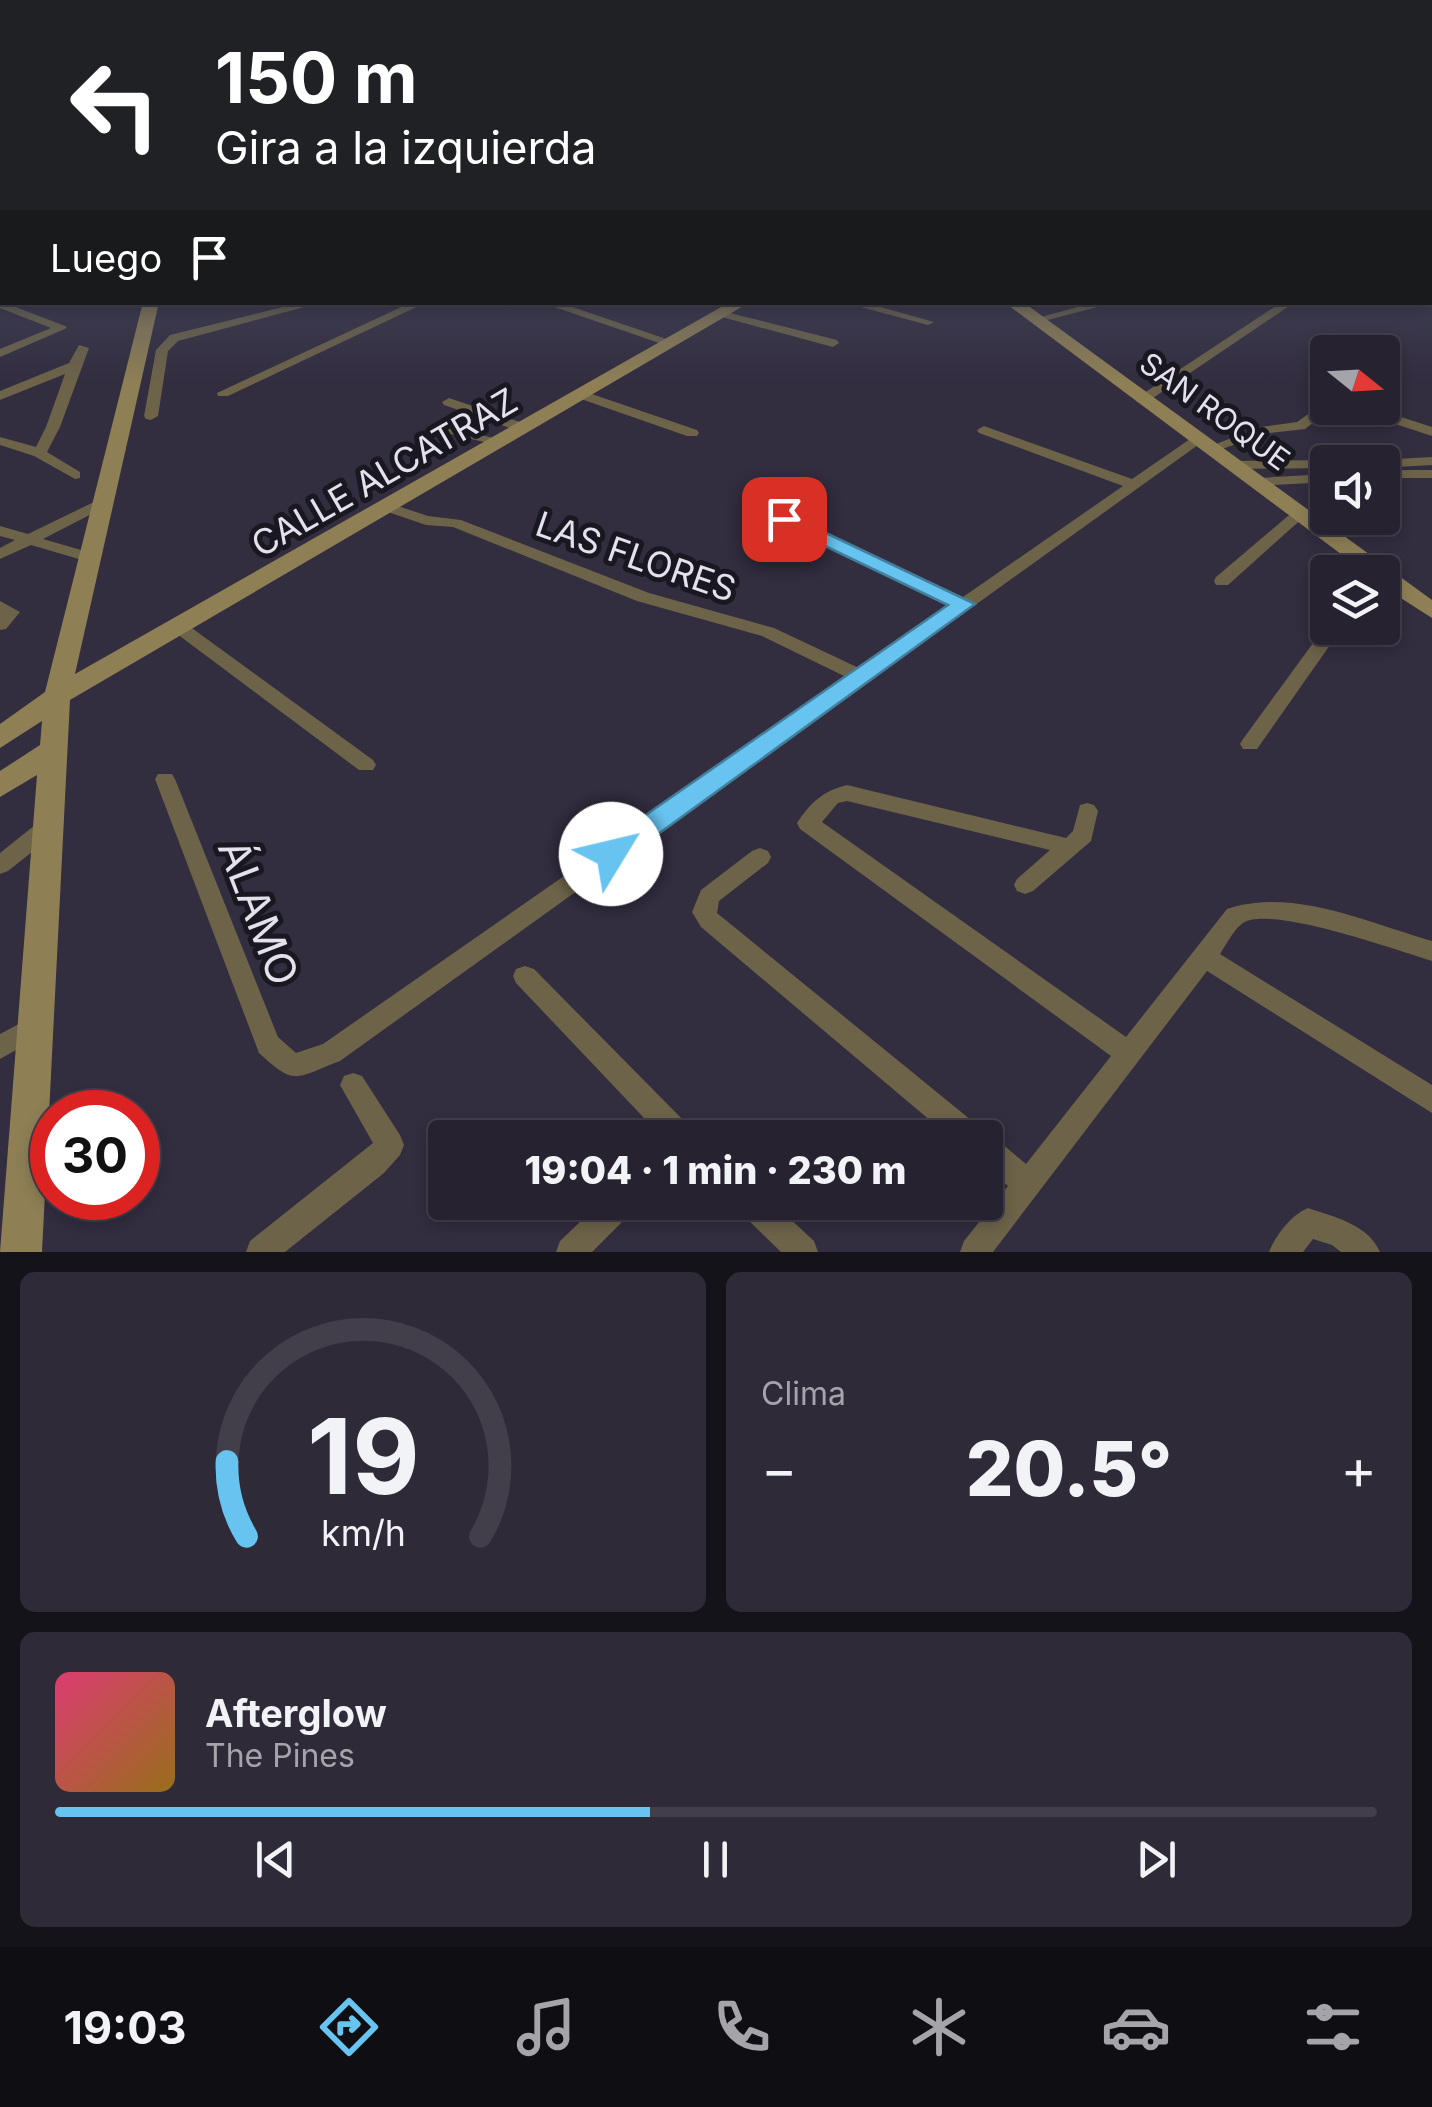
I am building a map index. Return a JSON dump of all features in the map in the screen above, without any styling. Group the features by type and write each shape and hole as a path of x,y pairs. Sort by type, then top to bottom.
{"main road":[{"path":"21,1252 11,1220 35,1026 58,696 150,305"},
{"name":"SAN ROQUE","path":"1016,305 1354,555"},
{"name":"CALLE ALCATRAZ","path":"0,738 58,696 672,343 729,306"},
{"name":"SAN ROQUE","path":"1400,588 1432,611"},
{"path":"2,781 54,748"}],"street":[{"path":"0,353 60,328 2,305"},
{"path":"151,416 162,350 174,338 306,305"},
{"path":"224,393 415,305"},
{"path":"554,305 672,343"},
{"path":"859,305 928,322"},
{"path":"1036,320 1099,305"},
{"path":"1142,399 1285,305"},
{"path":"729,306 833,343"},
{"path":"38,453 56,429 73,366 83,348"},
{"path":"0,396 73,366"},
{"path":"582,395 692,433"},
{"path":"449,402 524,428"},
{"path":"860,676 1134,485 1204,444 1246,438 1269,424 1300,426 1310,418"},
{"path":"1400,421 1432,432"},
{"path":"984,430 1134,485"},
{"path":"0,441 38,453 75,475"},
{"path":"1400,467 1432,461"},
{"path":"1236,465 1310,464"},
{"path":"1400,470 1432,474"},
{"path":"1258,482 1310,479"},
{"path":"0,554 102,503"},
{"name":"LAS FLORES","path":"386,507 426,520 456,523 642,597 768,632 860,676"},
{"path":"1222,581 1300,514"},
{"path":"784,519 964,604"},
{"path":"0,531 89,557"},
{"path":"0,606 11,612 0,625"},
{"path":"178,627 366,764"},
{"path":"1250,744 1320,645"},
{"name":"ÁLAMO","path":"164,779 268,1046 292,1066 331,1053 860,676"},
{"path":"1066,846 847,793 831,796 808,822 1130,1055"},
{"path":"1025,886 1066,846 1084,835 1088,810"},
{"path":"0,865 49,827"},
{"path":"760,857 709,896 704,912 709,920 950,1120"},
{"path":"975,1252 1235,916 1248,910 1279,910 1432,951"},
{"path":"1206,957 1432,1100"},
{"path":"525,976 665,1120"},
{"path":"0,1047 35,1026"},
{"path":"262,1252 374,1163 390,1145 387,1134 352,1084"},
{"path":"1003,1163 1030,1185"},
{"path":"571,1252 604,1220"},
{"path":"769,1220 802,1252"},
{"path":"1284,1252 1308,1223 1340,1233 1365,1252"}],"lane":[{"path":"435,427 500,442"}],"route":[{"path":"611,854 964,604 784,519"}]}
